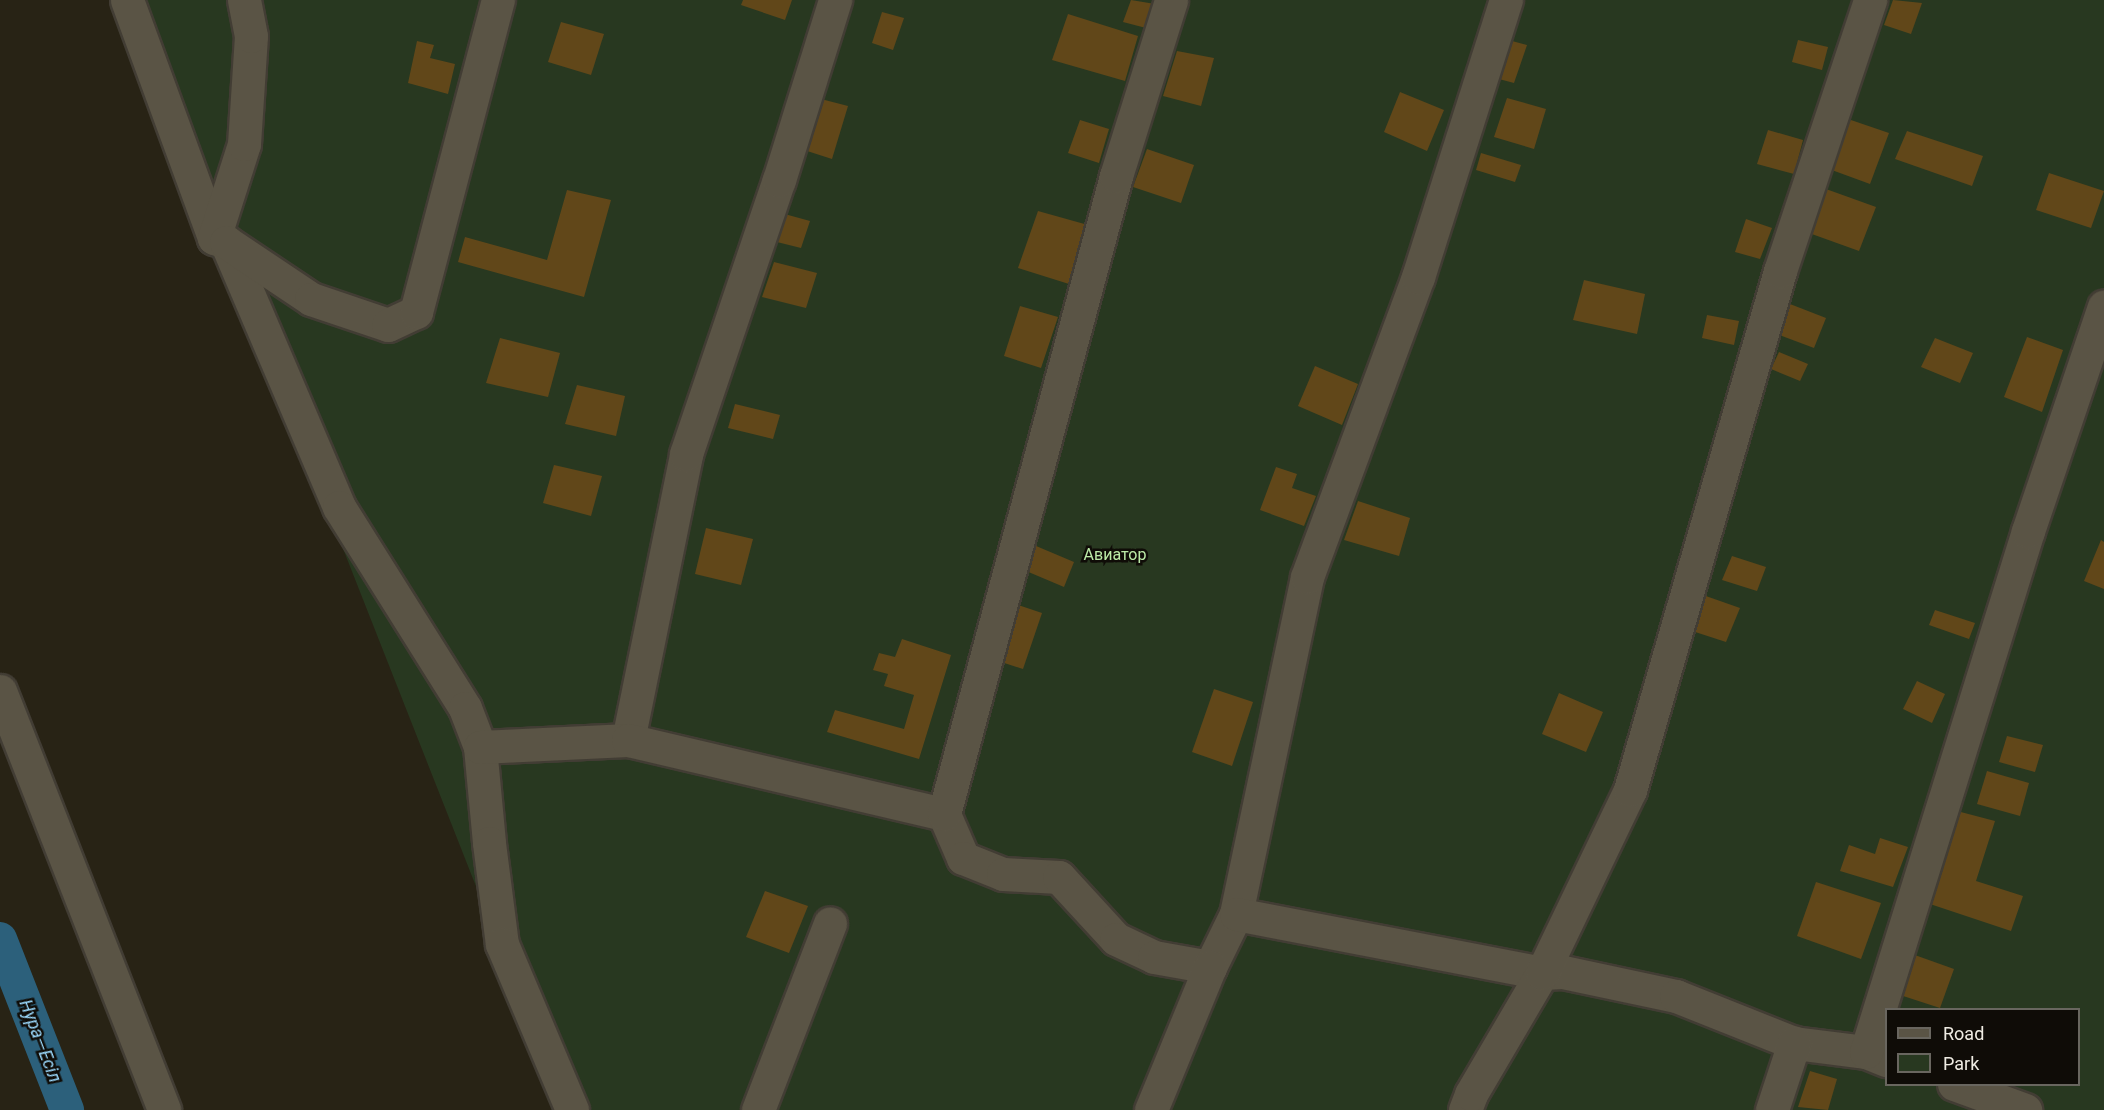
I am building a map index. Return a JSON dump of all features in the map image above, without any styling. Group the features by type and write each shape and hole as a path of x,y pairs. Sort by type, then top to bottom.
{"street":[{"path":"127,0 220,240 339,507 465,708 480,747 502,944 572,1110"},
{"path":"220,240 244,144 251,36 244,0"},
{"path":"220,240 311,299 388,325 416,312 498,0"},
{"path":"628,740 686,454 779,180 835,0"},
{"path":"1171,0 1116,176 944,814 963,858 1003,874 1059,877 1116,939 1154,957 1210,967"},
{"path":"1151,1110 1210,967 1236,914 1307,577 1418,278 1506,0"},
{"path":"1465,1110 1470,1094 1542,973 1630,790 1780,272 1870,0"},
{"path":"1890,1008 2028,531 2104,306"},
{"path":"0,691 164,1110"},
{"path":"480,747 628,740 944,814"},
{"path":"1236,914 1542,973 1563,972 1676,996 1794,1043 1876,1056 1885,1025"},
{"path":"758,1110 830,923"},
{"path":"1772,1110 1794,1043"},
{"path":"1959,1086 2025,1110"}],"green space":[{"name":"Авиатор","path":"127,0 2104,0 2104,1110 564,1110"}],"building":[{"path":"743,0 792,0 785,20 741,5"},
{"path":"1131,0 1155,4 1146,28 1123,22"},
{"path":"1893,0 1922,3 1911,34 1884,25"},
{"path":"882,12 904,18 893,50 872,43"},
{"path":"1068,14 1138,36 1125,81 1052,60"},
{"path":"561,22 604,34 591,75 548,62"},
{"path":"1798,40 1828,47 1822,70 1792,62"},
{"path":"417,41 434,45 430,58 455,64 448,94 408,83"},
{"path":"1512,41 1527,45 1514,83 1499,79"},
{"path":"1177,51 1214,58 1201,106 1163,96"},
{"path":"1400,92 1444,110 1427,151 1384,132"},
{"path":"1507,98 1546,109 1534,149 1494,137"},
{"path":"821,99 848,106 832,159 804,150"},
{"path":"1848,119 1889,133 1870,184 1829,169"},
{"path":"1080,120 1109,129 1099,163 1068,153"},
{"path":"1768,130 1803,140 1794,174 1757,164"},
{"path":"1907,131 1983,156 1972,186 1895,159"},
{"path":"1147,149 1194,165 1181,203 1133,187"},
{"path":"1481,153 1521,165 1515,182 1476,170"},
{"path":"2049,173 2104,191 2091,228 2036,210"},
{"path":"1826,189 1876,207 1859,251 1809,233"},
{"path":"567,190 611,200 584,297 458,262 465,237 547,260"},
{"path":"1038,211 1088,225 1069,284 1018,268"},
{"path":"781,213 810,221 801,248 773,241"},
{"path":"1746,219 1772,228 1760,259 1735,252"},
{"path":"774,262 817,273 806,308 762,297"},
{"path":"1584,280 1645,294 1637,334 1573,320"},
{"path":"1790,304 1826,318 1814,348 1777,334"},
{"path":"1020,306 1058,317 1041,368 1004,356"},
{"path":"1707,315 1739,321 1734,345 1702,338"},
{"path":"2027,337 2063,350 2042,412 2004,397"},
{"path":"500,338 560,353 548,397 486,383"},
{"path":"1935,338 1973,353 1960,383 1921,367"},
{"path":"1779,352 1808,364 1800,381 1771,369"},
{"path":"1315,366 1358,384 1342,425 1298,406"},
{"path":"577,385 625,396 616,436 565,424"},
{"path":"735,404 780,415 773,439 728,428"},
{"path":"554,465 602,476 591,516 543,503"},
{"path":"1276,467 1297,474 1292,488 1316,496 1304,526 1260,510"},
{"path":"1358,501 1410,518 1399,556 1344,540"},
{"path":"706,528 753,539 741,585 695,574"},
{"path":"2101,540 2104,542 2104,589 2084,581"},
{"path":"1029,543 1074,562 1064,587 1019,568"},
{"path":"1732,556 1766,567 1757,591 1722,580"},
{"path":"1703,595 1740,608 1726,642 1689,630"},
{"path":"1009,602 1042,613 1023,669 989,658"},
{"path":"1935,610 1975,623 1969,639 1929,625"},
{"path":"902,639 951,655 919,759 827,732 835,710 904,729 914,695 884,686 888,674 873,670 879,653 895,657"},
{"path":"1917,681 1945,694 1932,723 1903,709"},
{"path":"1214,689 1253,702 1232,766 1192,752"},
{"path":"1559,693 1603,712 1586,752 1542,734"},
{"path":"2007,736 2043,745 2035,772 1999,762"},
{"path":"1987,771 2029,783 2020,816 1977,804"},
{"path":"1957,811 1995,821 1976,881 2023,896 2011,931 1927,903"},
{"path":"1880,838 1908,847 1893,887 1840,871 1849,845 1875,854"},
{"path":"1816,882 1881,903 1861,959 1797,936"},
{"path":"765,891 808,906 789,953 746,937"},
{"path":"1912,954 1954,969 1940,1008 1897,994"},
{"path":"1810,1071 1837,1079 1828,1110 1798,1107"}],"waterway":[{"name":"Нура—Есіл","path":"0,939 67,1110"}]}
